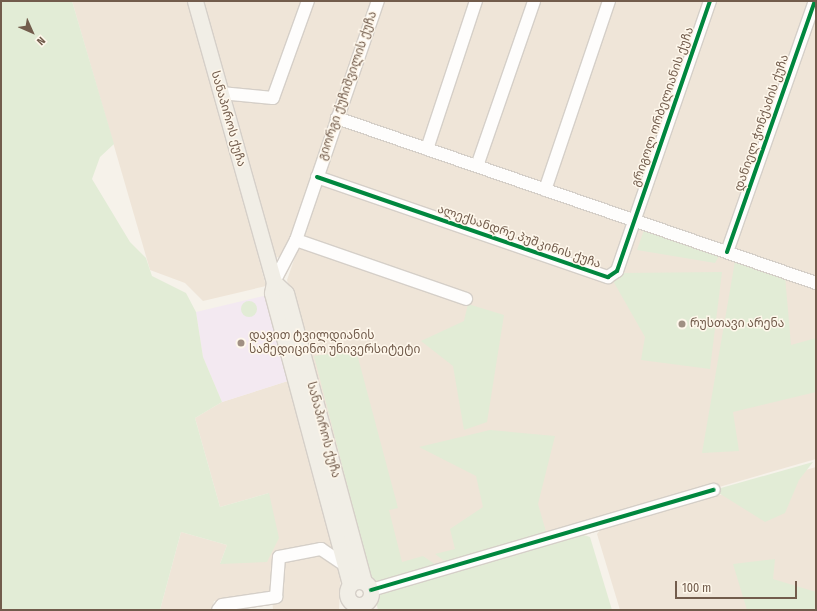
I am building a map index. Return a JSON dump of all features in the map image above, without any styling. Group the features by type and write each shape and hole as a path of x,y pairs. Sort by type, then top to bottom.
{"main road":[{"name":"სანაპიროს ქუჩა","path":"195,1 274,282 272,293 346,566 366,593"},
{"name":"სანაპიროს ქუჩა","path":"274,282 286,293 366,593"},
{"path":"351,607 346,594 366,593"}],"street":[{"path":"221,93 273,98 308,1"},
{"name":"გიორგი ქუჩიშვილის ქუჩა","path":"274,282 296,240 378,1"},
{"path":"426,149 476,1"},
{"path":"477,166 534,1"},
{"path":"545,190 608,1"},
{"name":"გრიგოლ ორბელიანის ქუჩა","path":"634,220 710,1"},
{"name":"დანიელ ჭონქაძის ქუჩა","path":"727,252 815,1"},
{"path":"337,118 816,283"},
{"name":"ალექსანდრე პუშკინის ქუჩა","path":"317,177 608,277 617,271 634,220"},
{"path":"296,240 466,299"},
{"path":"366,593 714,490"},
{"path":"218,610 222,605 269,605 276,596 279,557 322,549 346,566"}],"shaded area":[{"path":"72,1 190,1 266,286 203,301 185,283 150,270"},
{"path":"204,1 306,1 270,95 226,87"},
{"path":"311,1 372,1 284,256 274,258 231,95 275,102"},
{"path":"383,1 816,1 816,279 351,118 345,112"},
{"path":"348,125 816,288 816,459 377,586 369,581 287,280 340,128"},
{"name":"დავით ტვილდიანის სამედიცინო უნივერსიტეტი","path":"268,295 291,380 222,402 203,357 196,312"},
{"path":"291,380 341,573 339,610 273,610 272,596 214,601 212,610 160,610 181,532 227,545 220,564 269,493 220,507 195,418 222,402"},
{"path":"816,467 816,610 620,610 597,534 600,530"}],"green space":[{"path":"1,1 72,1 114,144 100,157 92,179 130,242 146,258 152,276 186,293 196,312 203,357 222,402 195,418 220,507 269,493 279,538 267,562 220,564 227,545 181,532 160,610 1,610"},
{"path":"644,230 719,256 715,263 637,250"},
{"path":"735,261 785,276 791,345 816,338 816,392 733,412 739,451 702,453"},
{"name":"რუსთავი არენა","path":"722,272 710,369 641,360 645,337 612,279 620,273"},
{"path":"249,301 256,306 257,309 252,316 249,317 242,312 241,309 246,302"},
{"path":"468,304 504,315 487,422 464,430 453,366 421,341 464,321"},
{"path":"356,350 398,508 389,510 402,562 423,556 439,567 373,585 314,356"},
{"path":"490,430 555,436 538,504 547,535 447,563 435,554 455,549 450,529 483,507 476,476 419,447"},
{"path":"813,462 799,480 785,513 765,522 714,490"},
{"path":"584,535 590,537 612,610 378,610 375,598 378,595"},
{"path":"775,559 773,579 816,592 816,610 747,610 733,564"}],"cycle path":[{"path":"317,177 608,277 617,271 710,1"},
{"path":"727,252 815,1"},
{"path":"371,590 714,490"}],"place":[{"name":"რუსთავი არენა","path":"682,324"},
{"name":"დავით ტვილდიანის სამედიცინო უნივერსიტეტი","path":"241,343"}]}
